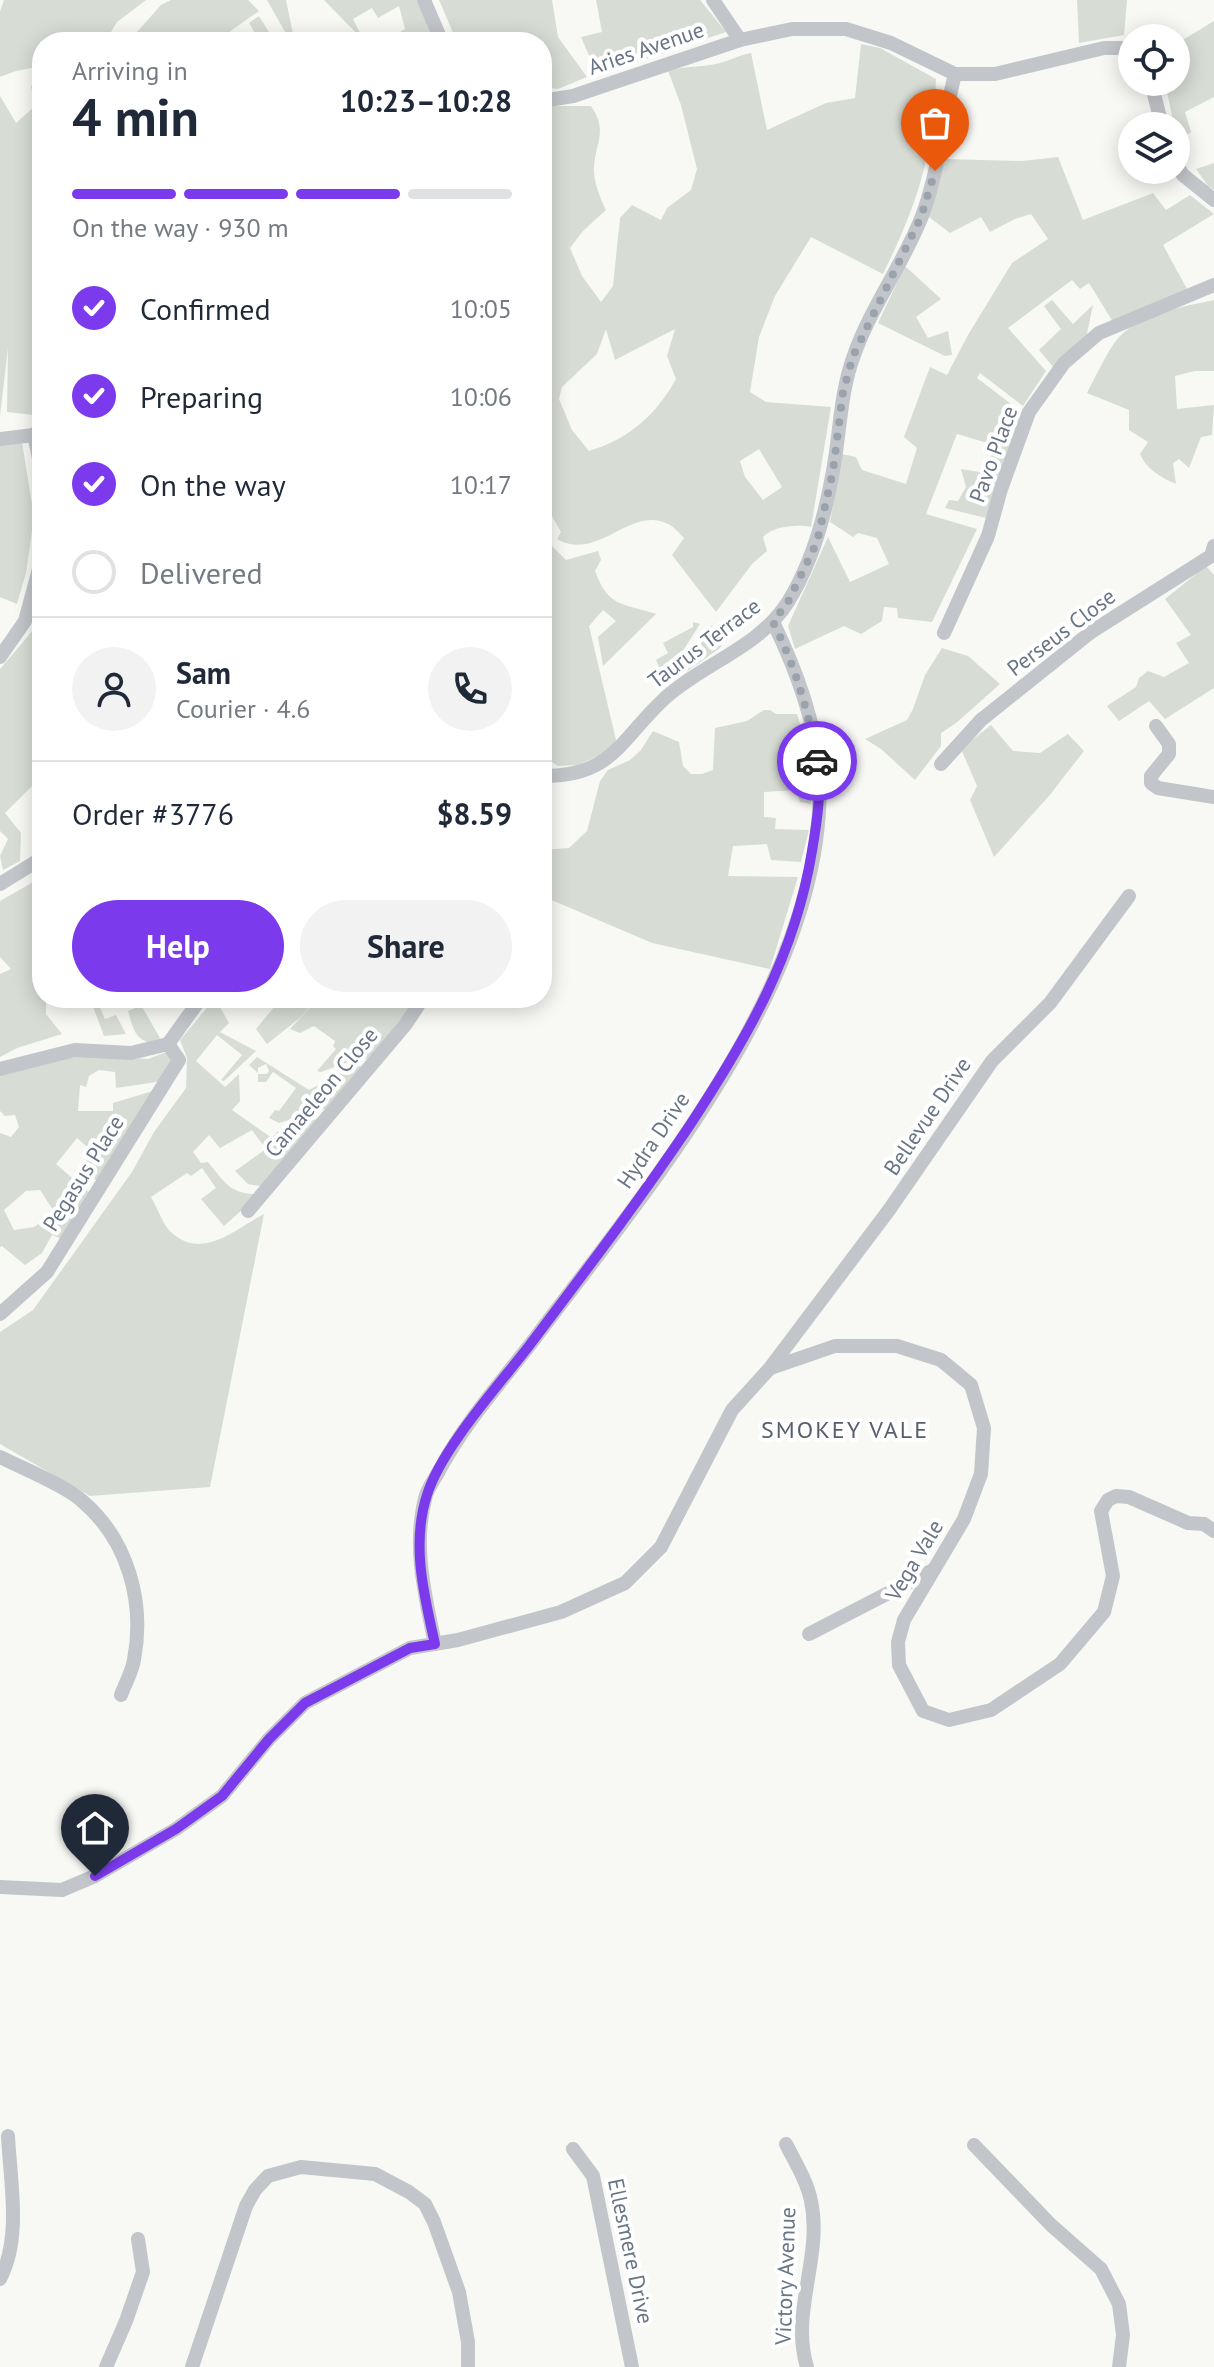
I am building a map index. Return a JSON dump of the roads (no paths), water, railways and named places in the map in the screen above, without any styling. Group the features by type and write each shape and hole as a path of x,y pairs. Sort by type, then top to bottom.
{"street":[{"path":"424,0 438,32"},
{"path":"713,0 740,40"},
{"name":"Aries Avenue","path":"552,99 573,96 740,40 792,29 846,29 891,43 955,74 995,74 1104,48 1118,48"},
{"name":"Taurus Terrace","path":"552,777 567,776 596,767 618,750 663,700 686,680 773,622 788,602 817,542 833,471 843,392 853,356 921,217 935,171 955,74"},
{"path":"1190,181 1214,200"},
{"name":"Pavo Place","path":"944,633 988,536 1001,489 1029,412 1064,363 1099,333 1214,285"},
{"path":"0,439 32,435"},
{"name":"Perseus Close","path":"941,764 981,720 1079,642 1211,556 1214,546"},
{"path":"0,657 25,621 32,595"},
{"name":"Hydra Drive","path":"435,1644 422,1581 419,1530 427,1493 453,1446 637,1204 727,1070 769,992 794,929 808,878 818,820 819,771 811,725 789,655 773,622"},
{"path":"1156,726 1169,744 1169,754 1151,776 1151,783 1158,788 1169,787 1214,797"},
{"path":"0,884 32,864"},
{"name":"Bellevue Drive","path":"0,1887 62,1890 95,1876 176,1829 222,1796 269,1739 305,1703 410,1648 458,1640 561,1612 625,1583 661,1547 732,1410 770,1368 889,1210 992,1061 1050,1003 1129,896"},
{"path":"0,1069 75,1050 131,1053 168,1044 194,1008"},
{"name":"Camaeleon Close","path":"248,1211 396,1037 416,1008"},
{"name":"Pegasus Place","path":"0,1314 47,1272 109,1175 179,1060 168,1044"},
{"name":"Vega Vale","path":"770,1368 835,1346 897,1346 941,1360 971,1385 984,1428 981,1474 964,1519 904,1620 898,1642 899,1665 923,1711 949,1720 991,1710 1060,1664 1104,1612 1113,1576 1101,1511 1108,1500 1116,1496 1129,1497 1188,1523 1204,1524 1214,1531"},
{"path":"0,1457 80,1499 109,1530 134,1584 138,1614 134,1662 121,1695"},
{"path":"809,1634 933,1570"},
{"path":"0,2279 10,2251 12,2223 8,2136"},
{"name":"Victory Avenue","path":"786,2144 806,2186 813,2214 802,2329 807,2367"},
{"path":"974,2145 1051,2225 1101,2269 1119,2304 1123,2335 1119,2367"},
{"name":"Ellesmere Drive","path":"573,2149 593,2176 632,2367"},
{"path":"192,2367 246,2206 268,2176 301,2167 375,2174 425,2204 465,2315 468,2367"},
{"path":"106,2367 143,2272 138,2239"}],"district":[{"name":"SMOKEY VALE","path":"845,1430"}]}
